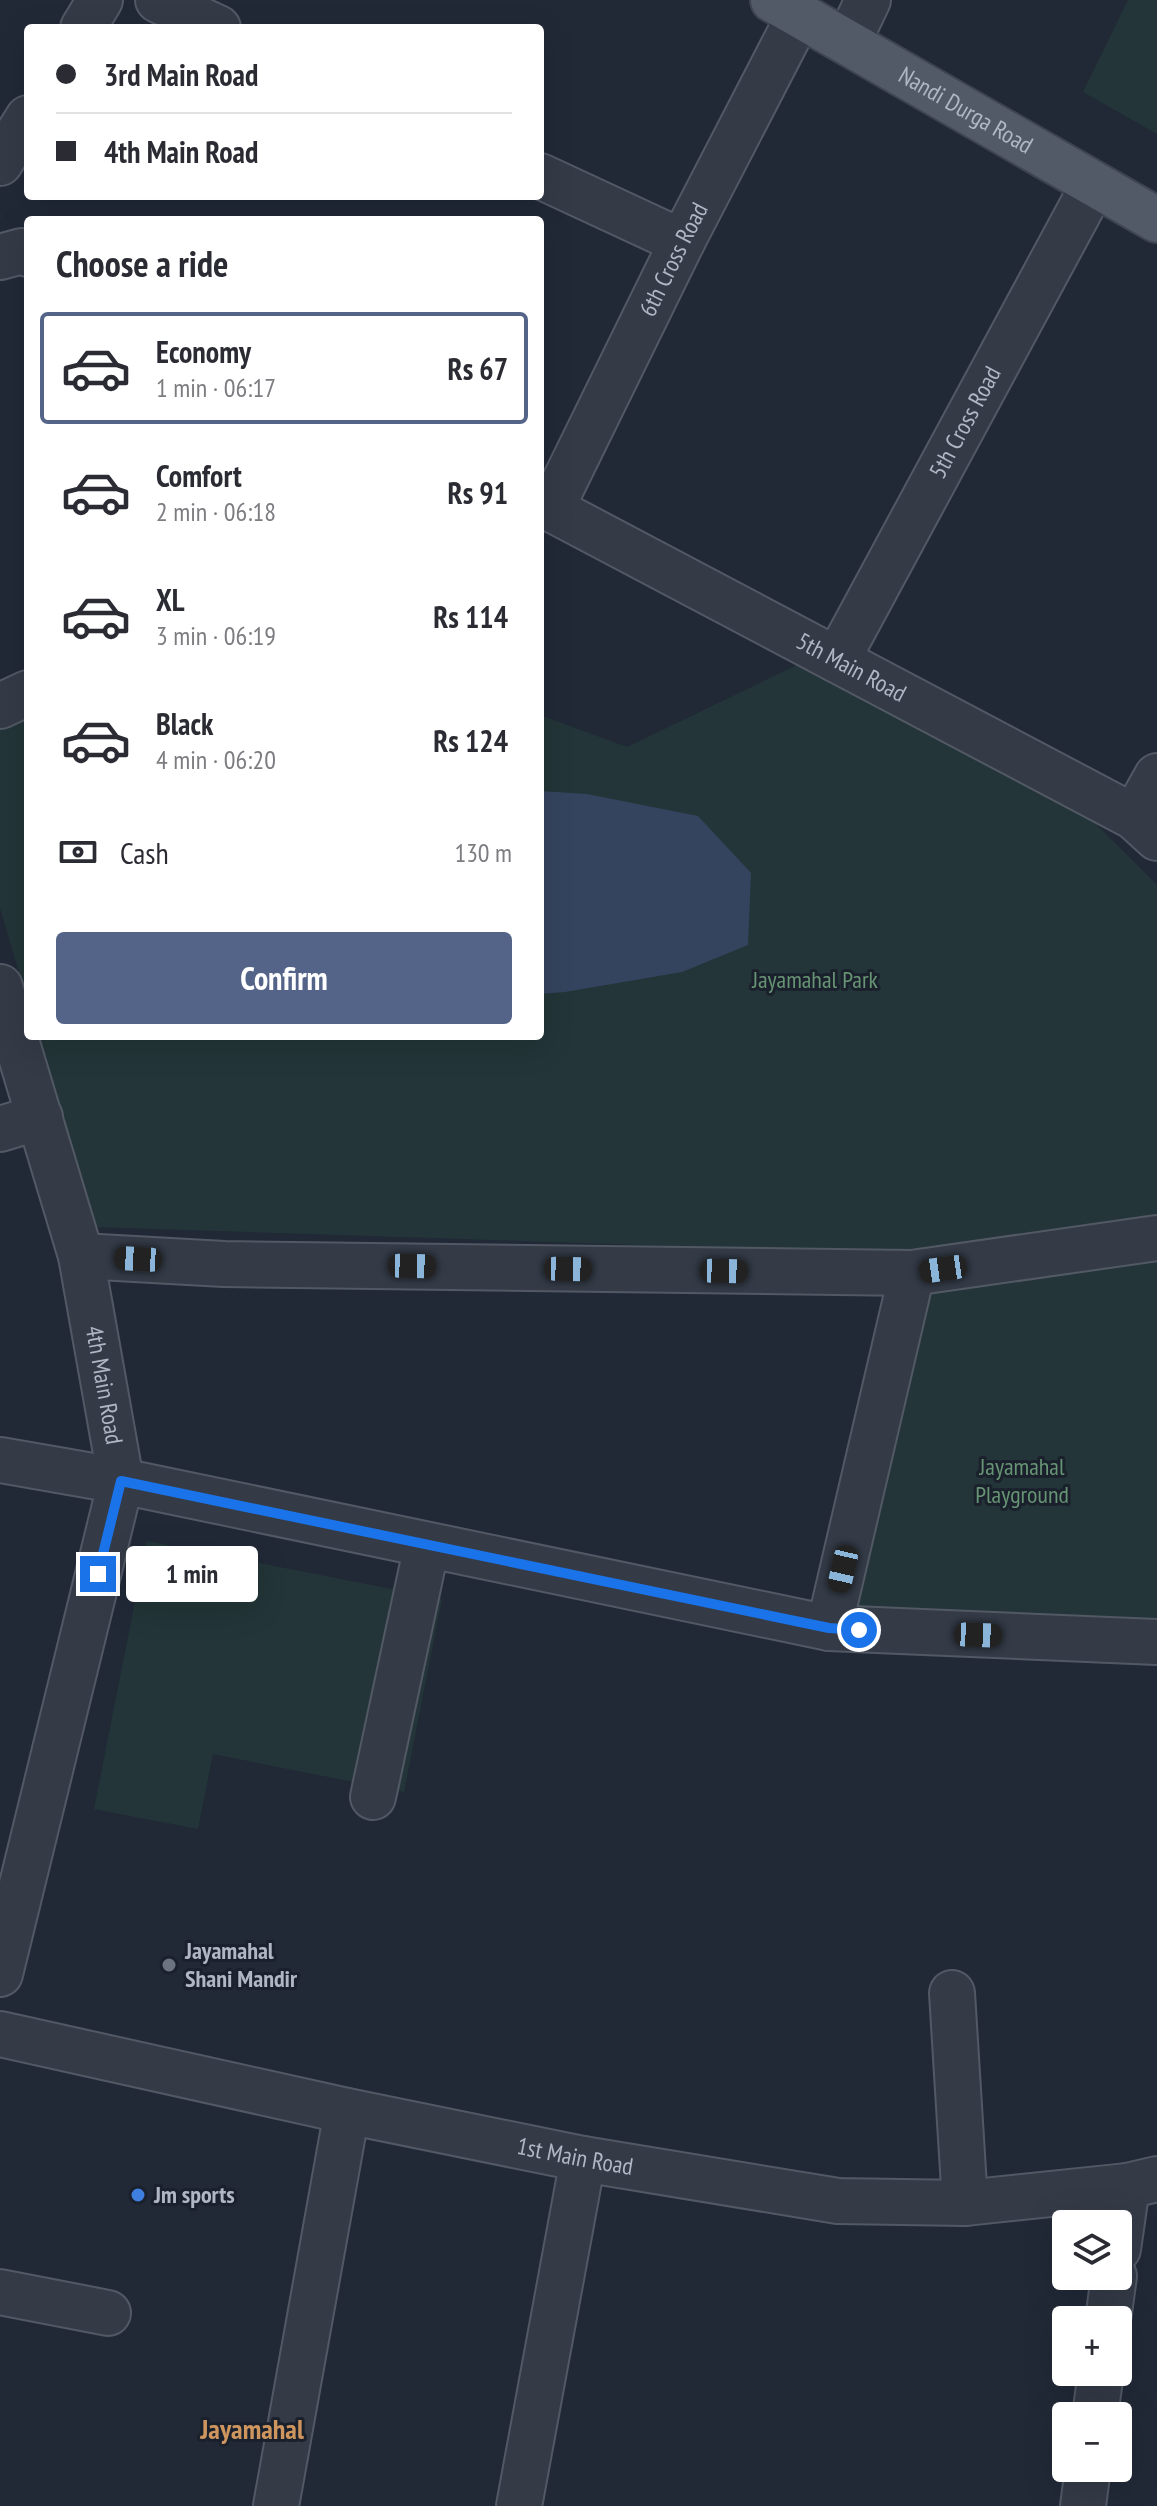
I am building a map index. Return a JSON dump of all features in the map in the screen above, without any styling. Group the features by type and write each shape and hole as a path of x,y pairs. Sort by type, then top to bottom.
{"main road":[{"name":"Nandi Durga Road","path":"786,7 1157,220"}],"street":[{"path":"85,24 100,0"},
{"path":"158,0 209,24"},
{"path":"848,42 868,0"},
{"name":"6th Cross Road","path":"546,506 682,242 786,7"},
{"path":"0,163 24,124"},
{"path":"544,178 682,242"},
{"name":"5th Cross Road","path":"837,660 1094,184"},
{"path":"0,257 24,252"},
{"name":"5th Main Road","path":"546,506 1146,828"},
{"path":"0,706 24,695"},
{"path":"1146,828 1157,776"},
{"name":"4th Main Road","path":"0,987 20,1123 81,1256 121,1481 0,1974"},
{"path":"81,1256 224,1264 912,1273 1157,1238"},
{"path":"829,1628 912,1273"},
{"path":"0,1460 121,1481 829,1628 1157,1642"},
{"path":"373,1797 427,1545"},
{"path":"952,1993 965,2203"},
{"name":"1st Main Road","path":"0,2034 347,2111 583,2159 838,2201 965,2203 1142,2183"},
{"path":"276,2506 347,2111"},
{"path":"519,2506 583,2159"},
{"path":"1132,2210 1142,2183"},
{"path":"0,2292 108,2313"},
{"path":"1083,2506 1086,2482"}],"green space":[{"path":"1128,0 1157,0 1157,134 1083,92"},
{"name":"Jayamahal Park","path":"799,664 1092,820 1157,885 1157,1222 919,1254 95,1227 39,1040 544,1040 544,716 627,747"},
{"path":"24,719 24,989 0,908 0,729"},
{"name":"Jayamahal Playground","path":"1157,1256 1157,1624 853,1610 929,1285"},
{"path":"147,1541 442,1599 404,1792 213,1754 198,1829 94,1809"}],"water":[{"path":"544,791 587,794 698,816 751,873 748,945 682,972 544,994"}],"place":[{"name":"Jayamahal Shani Mandir","path":"169,1965"},
{"name":"Jm sports","path":"138,2195"}],"district":[{"name":"Jayamahal","path":"252,2429"}],"route":[{"path":"98,1574 121,1481 829,1628 859,1630"}]}
